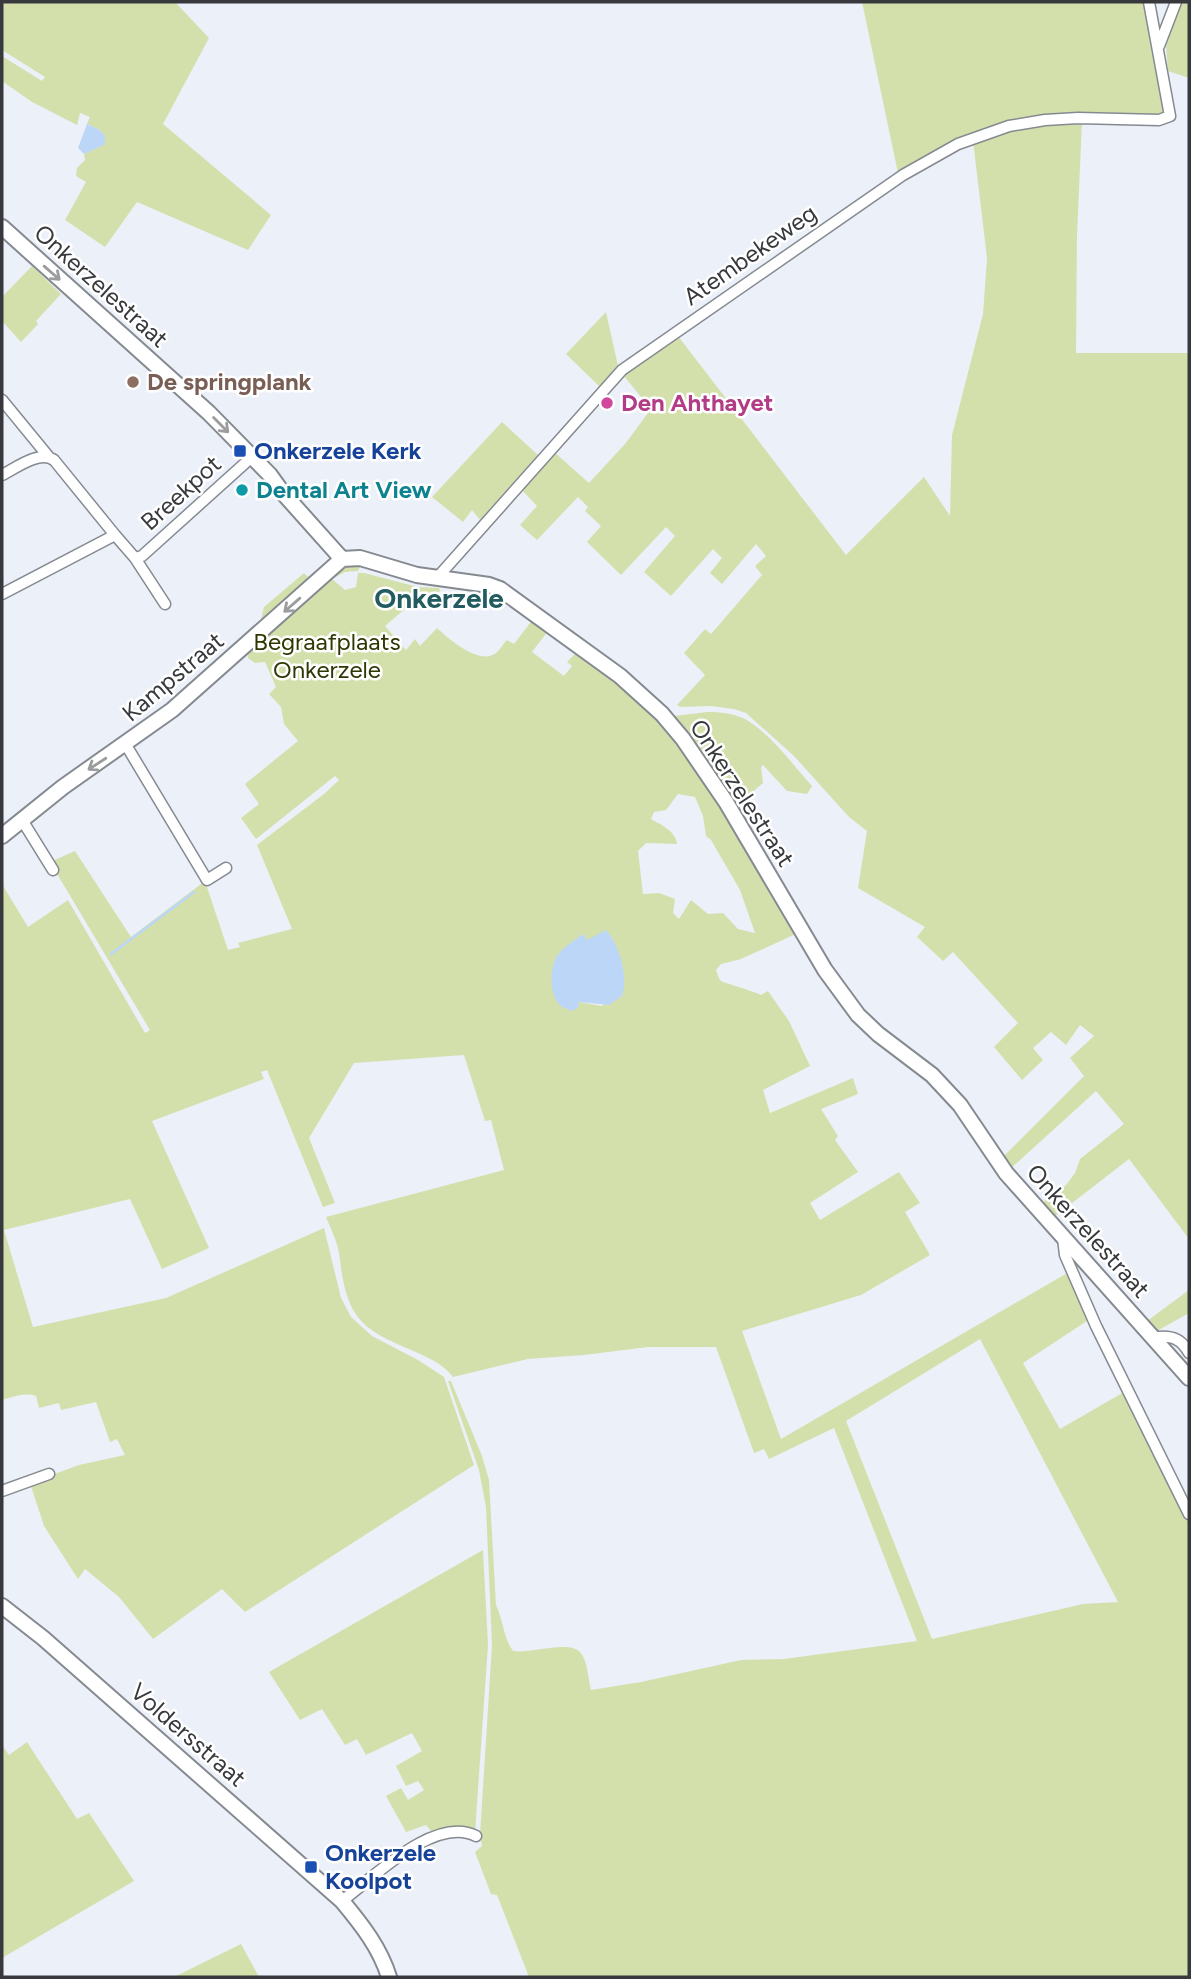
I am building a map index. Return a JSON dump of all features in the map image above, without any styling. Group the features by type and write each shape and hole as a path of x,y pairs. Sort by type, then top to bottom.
{"street":[{"path":"1149,2 1159,46"},
{"path":"1159,46 1175,2"},
{"name":"Atembekeweg","path":"436,579 622,370 903,175 958,144 1009,126 1045,120 1159,120 1170,116 1159,46"},
{"name":"Onkerzelestraat","path":"2,227 209,413 253,456 342,559 360,558 436,579 489,585 500,589 620,676 662,714 683,739 726,802 825,970 850,1004 878,1034 932,1075 960,1105 1006,1173 1189,1378"},
{"name":"Breekpot","path":"2,400 135,558 165,604"},
{"path":"2,475 41,456 48,456"},
{"name":"Breekpot","path":"135,558 142,556 253,456"},
{"name":"Breekpot","path":"2,594 115,535"},
{"name":"Kampstraat","path":"2,836 63,787 126,745 216,673 342,559"},
{"name":"Kampstraat","path":"126,745 207,880 226,868"},
{"path":"22,820 53,870"},
{"path":"1062,1236 1065,1255 1096,1326 1189,1514"},
{"path":"1156,1340 1174,1338 1185,1345 1189,1353"},
{"path":"2,1491 49,1474"},
{"name":"Voldersstraat","path":"2,1606 43,1638 342,1901 378,1949 389,1977"},
{"path":"342,1901 430,1836 450,1831 476,1836"}],"green space":[{"path":"4,2 175,2 209,38 163,124 271,215 248,250 137,202 105,247 65,220 86,182 76,176 77,168 85,160 84,154 98,147 100,130 87,124 90,117 80,113 77,125 32,102 2,81 2,56 42,81 45,77 2,50"},
{"path":"862,2 1145,2 1165,112 1159,116 1003,123 958,140 898,173"},
{"path":"1181,2 1189,2 1189,78 1168,71 1166,46"},
{"path":"1082,121 1076,353 1189,353 1189,1239 1129,1159 1054,1217 1042,1203 1066,1185 1075,1173 1080,1159 1124,1124 1096,1091 1009,1170 1002,1158 1084,1076 1070,1058 1094,1036 1080,1025 1066,1045 1051,1032 1033,1048 1043,1060 1022,1080 994,1047 1018,1023 953,952 943,961 917,937 925,927 858,888 867,831 849,817 794,756 746,713 711,706 677,705 705,675 684,653 705,629 711,634 762,575 755,566 766,556 756,544 722,584 710,573 722,558 713,549 671,596 644,572 675,536 666,527 621,575 587,542 601,526 585,511 588,507 578,497 537,540 520,525 537,506 519,487 553,451 589,483 625,444 651,409 623,375 678,336 846,555 924,477 950,516 952,435 983,314 987,258 973,141 1027,128"},
{"path":"32,266 61,294 21,342 2,321 2,297"},
{"path":"606,312 618,366 601,388 566,354"},
{"path":"502,422 538,455 480,520 472,510 463,522 432,497"},
{"name":"Begraafplaats Onkerzele","path":"338,557 361,565 358,571 345,572 332,579 345,590 356,587 358,573 418,587 439,588 440,591 427,601 420,596 385,626 406,650 415,639 420,646 437,628 464,649 481,656 489,656 497,652 507,640 514,644 534,618 548,631 532,652 564,676 572,666 567,662 578,651 674,729 798,933 741,959 721,964 716,970 723,982 761,995 768,991 789,1021 810,1066 763,1090 770,1113 853,1078 858,1094 821,1109 838,1136 835,1140 858,1172 810,1203 820,1220 899,1172 920,1203 905,1212 930,1255 861,1295 742,1331 781,1439 1069,1272 1090,1319 1023,1363 1060,1429 1124,1392 1189,1520 1189,1977 529,1977 497,1895 491,1894 475,1852 482,1846 480,1835 492,1645 486,1507 479,1470 448,1381 451,1381 489,1480 496,1605 513,1651 567,1647 580,1652 585,1660 591,1690 741,1660 784,1659 917,1641 834,1428 769,1459 764,1449 754,1453 716,1347 648,1347 528,1359 453,1377 433,1360 379,1335 357,1316 346,1294 338,1248 326,1217 504,1170 491,1120 485,1121 464,1055 354,1063 309,1138 335,1203 323,1207 267,1070 261,1072 264,1079 152,1121 209,1248 162,1269 130,1199 4,1230 33,1327 166,1298 324,1228 341,1298 351,1317 372,1336 444,1377 474,1465 245,1612 222,1589 153,1639 119,1597 85,1569 78,1579 44,1526 30,1483 79,1465 125,1455 117,1439 110,1442 96,1402 61,1410 59,1403 39,1408 36,1396 32,1395 19,1395 2,1400 2,884 28,927 68,900 145,1033 150,1030 50,862 75,851 131,937 205,881 228,950 240,947 238,943 292,929 257,845 339,780 335,776 256,839 241,818 259,804 245,784 298,741 284,724 281,707 269,694 276,687 265,662 255,663 248,658 247,650 260,624 264,607 304,573 312,581","holes":["678,794 695,797 703,816 706,836 740,890 755,933 738,929 723,913 708,914 691,900 679,919 673,913 675,899 659,893 643,894 638,851 646,843 677,844 671,832 651,819 654,812 666,810","583,934 586,940 612,937 624,980 602,1006 579,1002","980,1339 1118,1602 1083,1604 932,1639 846,1421"]},
{"path":"726,713 755,725 812,786 807,794 787,791 763,765 763,783 736,803 704,753 674,716"},
{"path":"1189,1290 1189,1313 1157,1331 1147,1321"},
{"path":"483,1550 488,1645 475,1833 432,1832 426,1825 406,1832 386,1796 401,1788 408,1800 424,1790 418,1781 406,1786 396,1766 422,1751 412,1733 366,1755 357,1739 345,1745 322,1709 300,1720 269,1672"},
{"path":"27,1742 77,1819 89,1813 134,1881 2,1958 2,1745 9,1755"},
{"path":"241,1944 259,1977 174,1977"}],"water":[{"path":"87,124 101,131 105,141 104,145 84,154 78,148"},
{"path":"606,930 622,961 622,996 609,1005 579,1002 578,1008 571,1011 562,1006 554,996 554,961 583,934 587,940"}],"waterway":[{"path":"111,954 194,892"}],"place":[{"name":"De springplank","path":"133,382"},
{"name":"Den Ahthayet","path":"607,403"},
{"name":"Onkerzele Kerk","path":"240,451"},
{"name":"Dental Art View","path":"242,490"},
{"name":"Onkerzele Koolpot","path":"311,1867"}],"district":[{"name":"Onkerzele","path":"439,598"}]}
